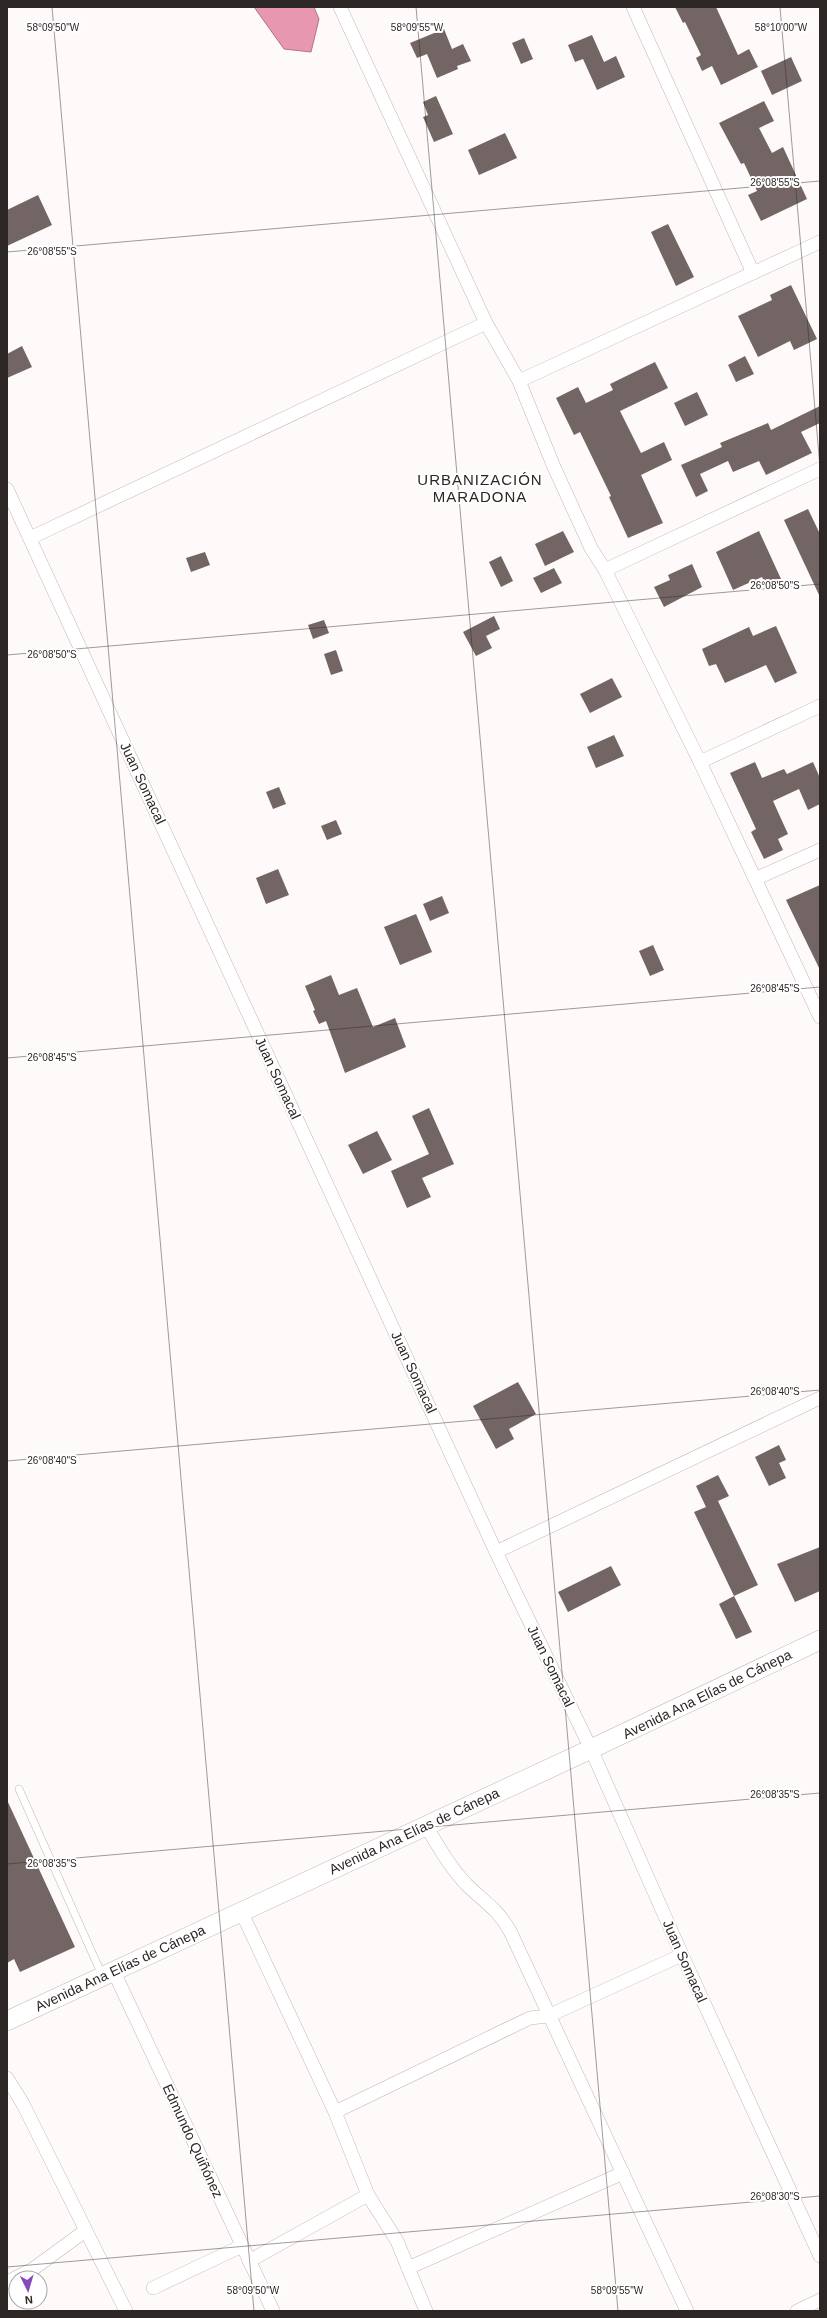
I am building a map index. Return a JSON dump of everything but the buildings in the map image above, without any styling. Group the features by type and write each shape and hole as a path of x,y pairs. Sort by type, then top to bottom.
{"main road":[{"name":"Avenida Ana Elías de Cánepa","path":"7,2021 591,1749 820,1640"}],"street":[{"path":"340,7 486,323 519,381 554,466 591,548 605,570 700,762 820,1017"},
{"path":"633,7 753,273"},
{"path":"519,381 820,242"},
{"path":"30,538 486,323"},
{"path":"605,570 820,469"},
{"name":"Juan Somacal","path":"7,489 496,1552 591,1749 682,1955 820,2256"},
{"path":"700,762 820,706"},
{"path":"755,879 820,850"},
{"path":"496,1552 820,1398"},
{"path":"426,1826 456,1872 501,1915 687,2311"},
{"path":"242,1911 335,2112 368,2195 397,2241 426,2311"},
{"path":"335,2112 530,2018 548,2016 682,1955"},
{"name":"Edmundo Quiñónez","path":"108,1974 273,2311"},
{"path":"7,2078 23,2104 126,2311"},
{"path":"408,2268 623,2173"},
{"path":"249,2261 368,2195"},
{"path":"7,2282 33,2268 85,2231"},
{"path":"154,2288 242,2246"},
{"path":"797,2311 820,2300"}],"lane":[{"path":"19,1789 108,1974"}],"shaded area":[{"path":"254,7 314,7 319,19 311,52 284,49"}],"district":[{"name":"URBANIZACIÓN MARADONA","path":"480,488"}]}
